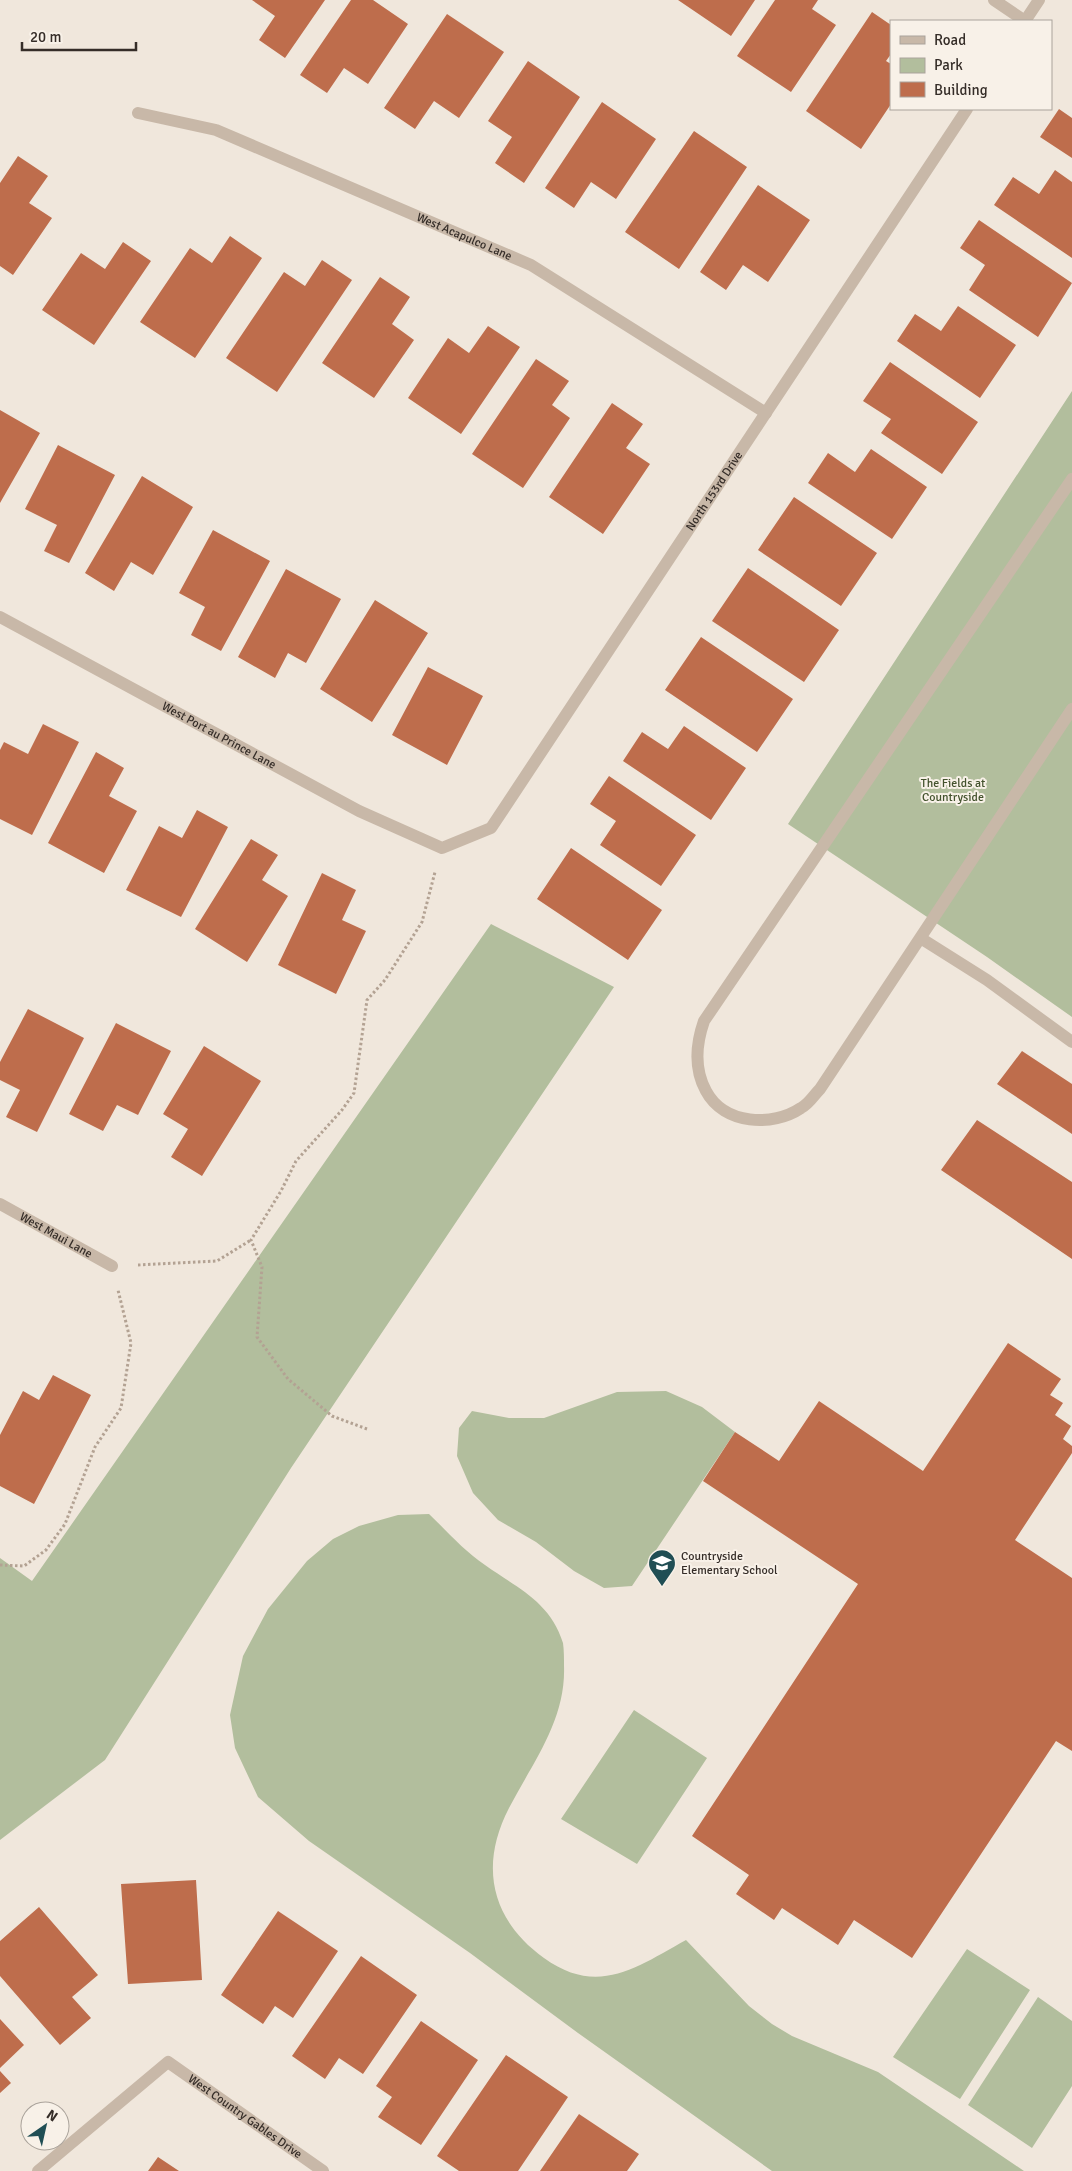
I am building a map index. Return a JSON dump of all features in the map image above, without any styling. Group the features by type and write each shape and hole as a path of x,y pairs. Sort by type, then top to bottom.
{"street":[{"path":"994,0 1024,20"},
{"path":"1026,20 1038,0"},
{"name":"North 153rd Drive","path":"442,848 491,828 966,110"},
{"name":"West Acapulco Lane","path":"138,113 216,130 531,265 766,413"},
{"path":"1072,479 704,1021 698,1039 697,1056 700,1073 707,1093 719,1106 733,1115 766,1122 784,1118 803,1108 820,1089 922,939 1072,709"},
{"name":"West Port au Prince Lane","path":"0,617 359,811 442,848"},
{"path":"922,939 987,980 1072,1042"},
{"name":"West Maui Lane","path":"0,1204 112,1266"},
{"name":"West Country Gables Drive","path":"38,2171 168,2062 323,2171"}],"path":[{"path":"0,1565 24,1566 46,1550 66,1524 95,1447 121,1408 131,1343 112,1266 217,1261 251,1240 296,1162 342,1110 354,1093 366,1000 385,980 422,922 442,848"},
{"path":"251,1240 262,1267 257,1337 288,1379 332,1416 368,1429"}],"green space":[{"name":"The Fields at Countryside","path":"1072,391 1072,1017 987,957 788,824"},
{"path":"491,924 614,987 291,1468 105,1760 0,1840 0,1558 32,1581"},
{"path":"666,1391 702,1407 735,1432 632,1586 604,1588 574,1571 536,1542 498,1520 473,1493 457,1456 459,1428 472,1411 509,1418 544,1418 617,1392"},
{"path":"429,1514 470,1554 541,1606 550,1616 563,1643 563,1686 554,1723 509,1808 494,1851 493,1871 495,1890 502,1909 512,1927 526,1943 544,1958 564,1970 600,1977 634,1968 686,1940 749,2006 772,2024 792,2036 878,2072 1024,2171 772,2171 578,2033 470,1953 309,1841 258,1797 235,1748 230,1715 243,1656 268,1609 307,1561 333,1539 359,1526 398,1515"},
{"path":"634,1710 707,1758 637,1864 561,1819"},
{"path":"967,1949 1030,1990 960,2099 893,2057"},
{"path":"1038,1997 1072,2021 1072,2086 1032,2148 968,2105"}],"building":[{"path":"252,0 325,0 285,58 259,40 275,16"},
{"path":"351,0 373,0 408,24 368,84 344,68 327,93 300,75"},
{"path":"678,0 755,0 731,36"},
{"path":"775,0 818,0 812,9 836,25 791,92 737,56"},
{"path":"872,12 890,24 890,55 886,61 890,63 890,106 861,149 806,111"},
{"path":"447,14 504,52 459,118 434,101 415,129 384,108"},
{"path":"528,61 580,97 524,183 495,163 512,137 488,121"},
{"path":"602,102 656,139 616,199 591,182 574,208 545,188"},
{"path":"1059,109 1072,118 1072,158 1040,137"},
{"path":"694,131 747,167 679,269 625,232"},
{"path":"18,156 48,176 29,203 52,218 13,275 0,266 0,183"},
{"path":"1055,170 1072,182 1072,258 994,205 1013,177 1039,194"},
{"path":"758,185 810,220 768,282 743,265 726,290 700,272"},
{"path":"979,220 1072,283 1038,337 969,290 985,265 960,248"},
{"path":"230,236 262,258 195,358 140,322 190,248 212,263"},
{"path":"123,242 151,261 94,345 42,310 81,253 105,269"},
{"path":"322,260 352,280 277,392 226,358 284,272 305,286"},
{"path":"380,277 410,297 392,324 414,340 374,398 322,363"},
{"path":"958,306 1016,345 980,398 897,341 915,314 941,331"},
{"path":"488,326 520,347 461,434 408,398 448,338 469,353"},
{"path":"536,359 569,381 552,405 570,418 523,488 472,454"},
{"path":"890,362 978,422 942,474 881,433 891,419 863,401"},
{"path":"612,403 643,424 626,448 650,464 603,534 549,497"},
{"path":"0,410 40,433 0,503"},
{"path":"58,445 115,475 69,563 44,551 57,525 25,509"},
{"path":"871,449 927,487 892,539 808,483 828,453 855,472"},
{"path":"142,476 193,507 153,575 131,562 114,591 85,573"},
{"path":"794,497 877,553 841,606 758,550"},
{"path":"213,530 270,561 221,651 191,635 205,607 179,593"},
{"path":"748,568 839,630 804,682 712,621"},
{"path":"286,569 341,599 306,663 288,653 275,678 238,657"},
{"path":"375,600 428,633 372,722 320,689"},
{"path":"701,637 793,699 757,752 665,690"},
{"path":"428,667 483,696 447,765 392,735"},
{"path":"43,724 79,742 32,835 0,819 0,750 4,742 28,754"},
{"path":"684,726 746,768 711,820 623,761 642,732 668,749"},
{"path":"96,752 124,768 109,796 137,811 104,873 48,843"},
{"path":"609,776 696,835 661,886 600,845 616,821 590,804"},
{"path":"197,810 228,827 181,917 126,890 159,826 182,838"},
{"path":"251,839 278,855 262,880 288,896 247,962 195,929"},
{"path":"571,848 662,910 628,960 537,899"},
{"path":"322,873 356,890 342,920 366,931 336,994 278,965"},
{"path":"28,1009 84,1038 37,1132 6,1117 20,1090 0,1080 0,1062"},
{"path":"116,1023 171,1051 138,1115 117,1105 103,1131 69,1114"},
{"path":"204,1046 261,1081 202,1176 171,1157 188,1129 163,1114"},
{"path":"1022,1051 1072,1084 1072,1134 997,1084"},
{"path":"977,1120 1072,1182 1072,1259 941,1170"},
{"path":"1008,1343 1061,1379 1050,1395 1063,1403 1055,1415 1071,1426 1063,1439 1072,1446 1072,1453 1015,1540 1072,1578 1072,1751 1056,1741 912,1958 854,1920 838,1945 782,1908 774,1920 736,1894 749,1875 692,1836 858,1584 703,1481 735,1432 779,1461 819,1401 923,1471"},
{"path":"53,1375 91,1395 34,1504 0,1486 0,1435 23,1391 39,1400"},
{"path":"196,1880 202,1980 128,1984 121,1884"},
{"path":"39,1907 98,1975 72,1997 91,2018 60,2045 0,1976 0,1941"},
{"path":"278,1911 338,1951 293,2018 275,2006 263,2024 221,1995"},
{"path":"361,1956 417,1995 363,2074 339,2058 325,2079 292,2056"},
{"path":"0,2019 24,2045 0,2068"},
{"path":"421,2021 478,2060 421,2145 378,2117 392,2097 376,2086"},
{"path":"506,2055 568,2097 518,2171 459,2171 437,2156"},
{"path":"0,2071 11,2083 0,2093"},
{"path":"579,2114 639,2154 627,2171 540,2171"},
{"path":"158,2157 179,2171 148,2171"}],"place":[{"name":"Countryside Elementary School","path":"662,1587"}]}
